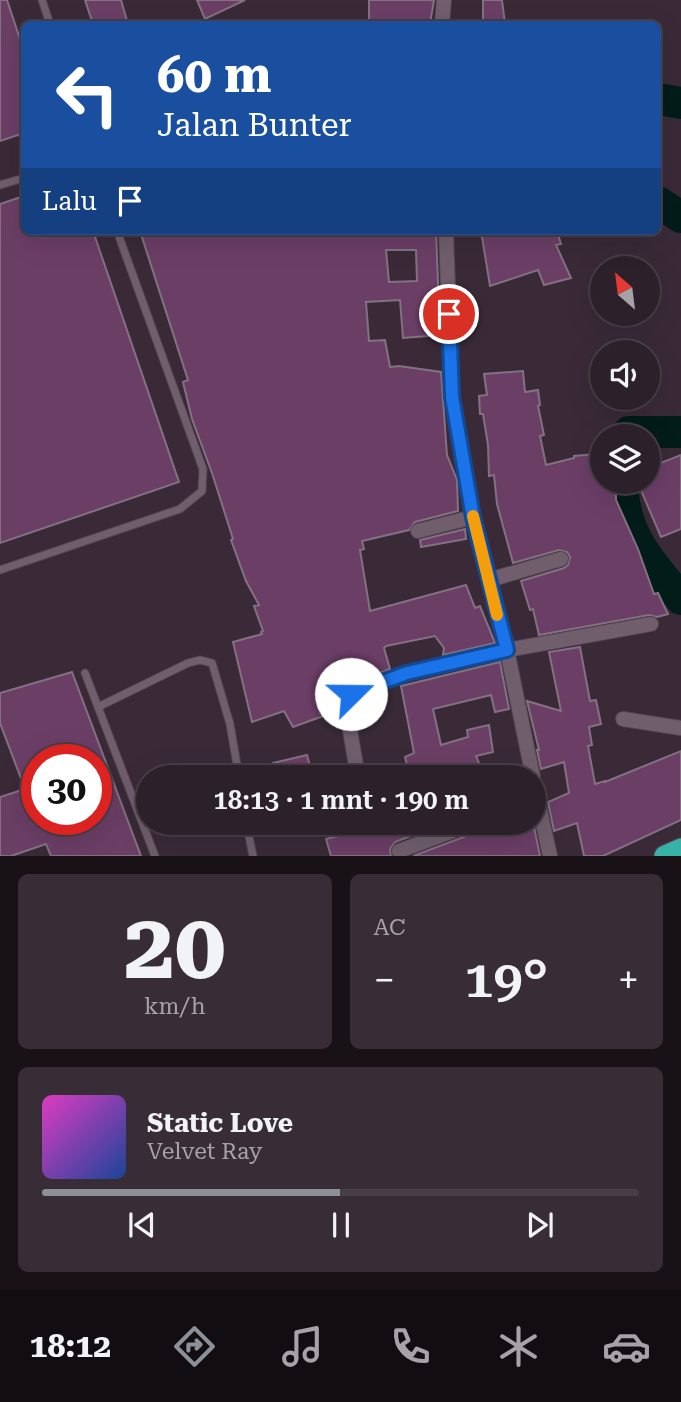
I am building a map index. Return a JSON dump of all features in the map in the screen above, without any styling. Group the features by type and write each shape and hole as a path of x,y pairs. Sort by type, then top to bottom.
{"highway":[{"path":"666,856 681,849"}],"street":[{"path":"442,21 444,0"},
{"path":"446,235 452,397 473,517 507,650 531,765"},
{"path":"418,531 473,517"},
{"path":"489,580 561,559"},
{"path":"356,765 346,707 346,698 351,694 407,673 507,650 651,624"},
{"path":"623,719 681,729"},
{"path":"399,851 442,835"},
{"path":"545,835 550,856"}],"lane":[{"path":"42,0 49,21"},
{"path":"0,185 21,179"},
{"path":"0,570 180,509 202,491 203,469 118,235"},
{"path":"98,707 188,663 200,660 212,663 230,724 237,765"},
{"path":"85,673 155,856"},
{"path":"248,835 250,855"}],"building":[{"path":"0,0 7,0 21,42 21,134 0,141"},
{"path":"85,0 121,0 127,21 92,21"},
{"path":"197,0 245,0 205,19"},
{"path":"369,0 434,0 430,21 369,21"},
{"path":"483,0 502,0 505,21 483,21"},
{"path":"21,197 21,235 94,235 179,482 0,543 0,204"},
{"path":"141,235 436,235 440,335 403,338 400,300 366,302 369,341 385,340 390,367 441,372 447,455 457,480 458,511 415,522 409,530 362,541 364,549 360,550 370,611 466,585 475,608 480,606 495,643 443,655 444,648 435,636 386,646 384,648 390,669 348,685 334,695 337,711 293,727 284,711 252,722 233,642 262,634 254,606 259,605 246,581 231,540 233,539 192,419 183,382 188,380","holes":["386,250 416,250 417,281 389,282"]},
{"path":"482,235 558,235 561,244 556,245 571,278 544,285 538,270 490,286"},
{"path":"523,371 525,392 538,390 538,406 544,435 540,436 546,465 574,456 590,455 590,494 616,494 616,500 654,594 658,593 668,614 539,635 533,609 530,610 521,581 564,568 570,557 567,552 559,550 513,563 497,504 494,475 489,476 488,445 483,414 480,414 479,396 487,395 484,374"},
{"path":"681,455 681,529 661,537 643,494 660,494 660,463"},
{"path":"465,529 466,539 421,547 420,540"},
{"path":"580,647 590,701 596,700 601,724 589,727 592,745 588,746 595,784 681,751 681,820 603,856 584,856 577,823 554,831 548,802 569,793 564,762 546,767 546,765 540,765 527,701 561,711 549,652"},
{"path":"500,662 509,709 495,712 491,695 433,709 441,745 468,737 467,730 489,725 493,752 476,756 480,765 407,765 405,757 414,753 401,686"},
{"path":"72,672 99,744 21,744 21,778 0,723 0,693"},
{"path":"307,755 310,765 273,765"},
{"path":"112,779 141,856 51,856 46,844 11,856 0,856 0,797 21,790 21,835 112,835"},
{"path":"342,835 414,835 395,842 390,849 391,856 331,856 326,839"},
{"path":"469,835 536,835 540,856 413,856"}],"waterway":[{"path":"661,100 681,103"},
{"path":"661,204 681,217"},
{"path":"660,432 681,432"},
{"path":"623,494 627,516 640,545 681,599"}],"slow traffic":[{"path":"473,516 497,615"}],"route":[{"path":"351,694 407,673 507,650 473,517 452,397 449,314"}]}
